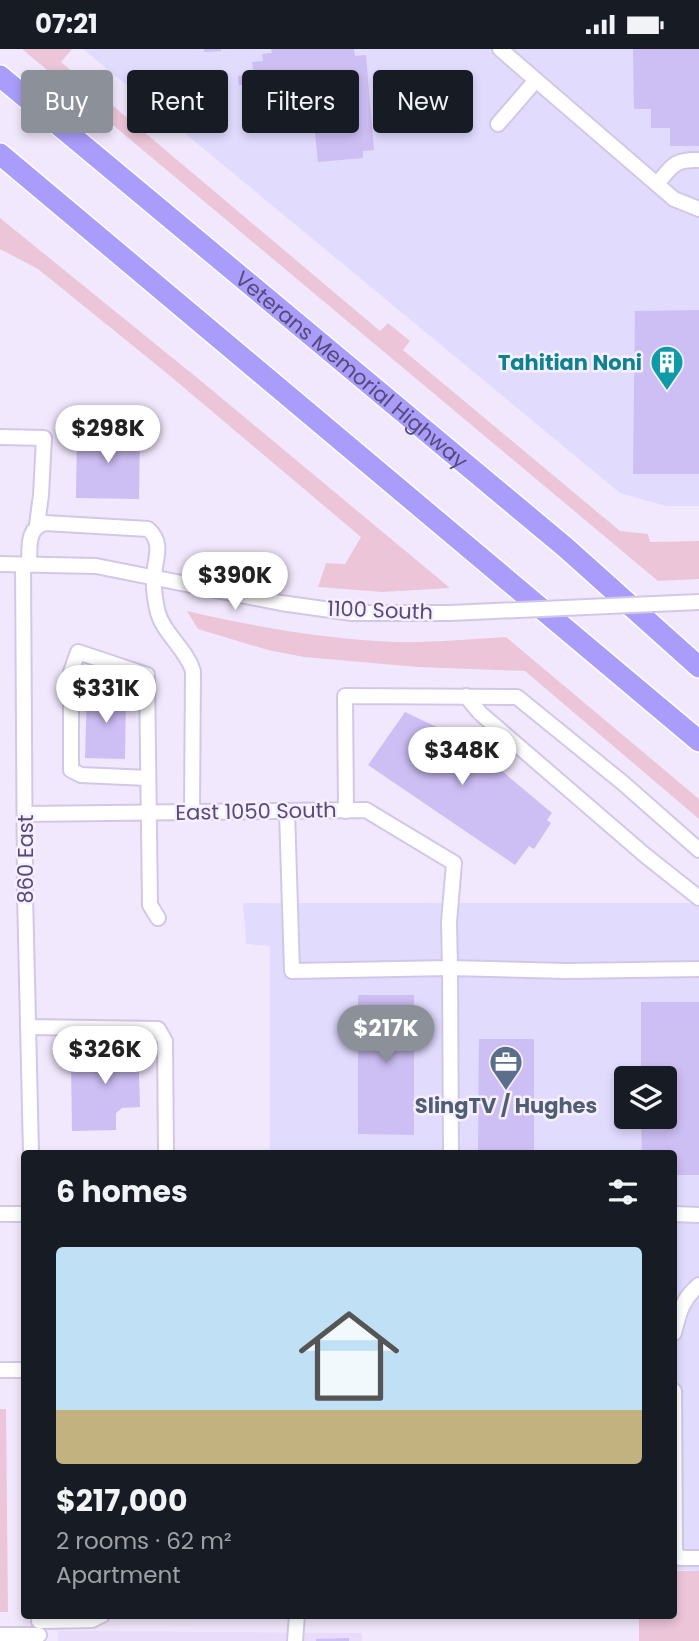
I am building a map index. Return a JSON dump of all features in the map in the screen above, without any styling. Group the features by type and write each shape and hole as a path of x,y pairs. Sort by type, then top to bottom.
{"highway":[{"name":"Veterans Memorial Highway","path":"0,76 555,538 699,667"},
{"path":"0,154 699,741"}],"street":[{"path":"500,49 674,199 699,209"},
{"path":"498,124 536,80"},
{"path":"657,184 673,164 683,159 699,160"},
{"name":"860 East","path":"0,437 44,438 37,525 30,538 26,565 25,814 31,1150"},
{"path":"37,525 45,523 148,529 155,537 159,548 153,578 157,611 161,622 190,659 193,671 192,812"},
{"name":"1100 South","path":"0,564 96,566 281,603 352,613 450,613 699,602"},
{"path":"148,778 81,775 71,770 71,672 78,652 147,675 150,905 158,918"},
{"path":"346,811 345,696 517,697 623,783 699,850"},
{"path":"466,696 480,713 646,856 699,898"},
{"name":"East 1050 South","path":"25,814 366,810 454,863 449,922 450,968"},
{"path":"287,811 292,971 450,968 567,971 699,969"},
{"path":"450,968 452,1150"},
{"path":"28,1027 159,1029 165,1041 166,1150"},
{"path":"0,1214 21,1214"},
{"path":"677,1214 699,1215"},
{"path":"677,1320 680,1306 699,1285"},
{"path":"0,1370 21,1370"},
{"path":"677,1554 680,1558 699,1558"},
{"path":"0,1635 85,1619"},
{"path":"295,1641 297,1619"}],"shaded area":[{"path":"22,49 72,49 61,62 70,70 47,70"},
{"path":"83,49 699,49 699,506 666,506 620,493 185,133 228,133 228,70 127,70 127,85 113,74 113,70 108,70"},
{"path":"113,106 127,118 127,133 145,133 380,331 388,323 410,341 403,350 620,531 648,534 650,542 699,541 699,579 658,581 113,125"},
{"path":"0,218 450,588 382,592 318,587 326,563 345,564 361,537 38,269 0,249"},
{"path":"187,611 342,638 422,642 506,637 699,799 699,819 525,671 418,667 304,657 268,650 198,629"},
{"path":"243,903 699,903 699,1571 677,1570 677,1150 270,1150 270,946 246,944"},
{"path":"0,1409 6,1409 8,1612 0,1612"},
{"path":"677,1571 699,1571 699,1641 639,1641 639,1619 677,1619"},
{"path":"58,1631 362,1633 362,1641 58,1641"}],"building":[{"path":"204,49 221,49 221,51 204,52"},
{"path":"271,49 354,49 355,56 366,55 374,150 363,151 363,158 318,162 315,133 359,133 359,70 253,70 252,62 263,61 262,54 272,53"},
{"path":"633,49 699,49 699,146 670,146 670,128 651,128 651,109 634,109"},
{"path":"238,76 242,76 242,85 239,85"},
{"name":"Tahitian Noni","path":"699,310 699,474 633,474 635,311"},
{"path":"77,430 140,431 139,499 76,498"},
{"path":"87,691 126,692 125,759 85,758"},
{"path":"405,712 466,741 552,813 547,820 551,823 534,849 529,846 515,865 368,765"},
{"path":"358,995 414,995 414,1135 358,1134"},
{"path":"641,1002 699,1002 699,1175 677,1175 677,1150 642,1150 641,1129 677,1129 677,1066 641,1066"},
{"name":"SlingTV / Hughes","path":"479,1039 534,1039 534,1150 478,1150"},
{"path":"95,1042 138,1043 140,1107 122,1108 116,1113 116,1130 72,1131 71,1063 94,1062"},
{"path":"349,1638 349,1641 316,1641 316,1639"}],"place":[{"name":"Tahitian Noni","path":"667,392"},
{"name":"SlingTV / Hughes","path":"506,1092"}]}
